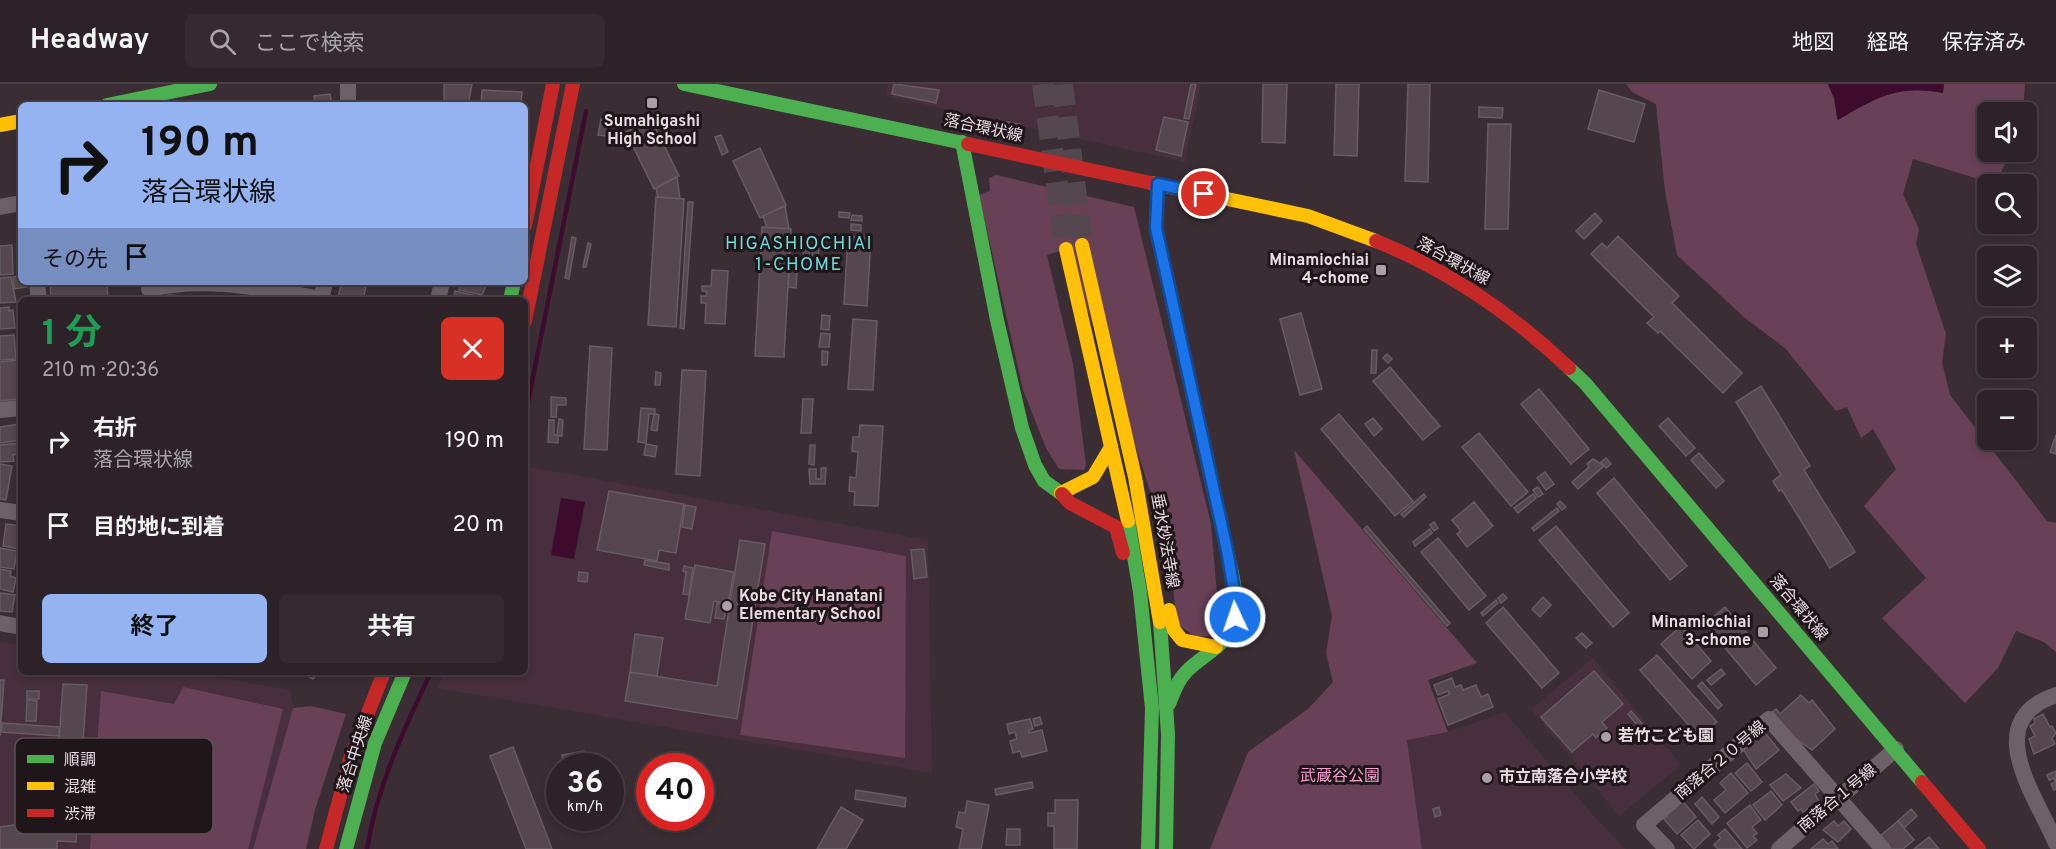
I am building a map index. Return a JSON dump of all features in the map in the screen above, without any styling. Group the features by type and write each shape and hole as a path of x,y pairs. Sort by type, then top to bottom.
{"street":[{"path":"122,102 210,84"},
{"path":"348,84 348,102"},
{"path":"528,211 553,84"},
{"path":"528,306 573,84"},
{"name":"落合環状線","path":"684,84 1289,212 1346,228 1455,279 1521,323 1592,392 1979,849"},
{"path":"0,125 18,122"},
{"path":"962,142 997,320 1022,428 1040,476 1046,484 1061,493 1070,503 1116,528 1143,621"},
{"path":"1158,184 1156,228 1234,591 1235,617 1232,630 1180,678 1168,709"},
{"path":"0,207 18,204"},
{"name":"垂水妙法寺線","path":"1082,245 1146,526 1160,620 1168,709 1166,849"},
{"name":"垂水妙法寺線","path":"1066,249 1126,507 1143,621 1152,709 1148,849"},
{"path":"149,290 177,285"},
{"path":"235,285 309,297"},
{"path":"0,410 18,408"},
{"path":"1061,493 1091,481 1102,469 1111,447"},
{"path":"0,510 18,513"},
{"path":"1146,526 1166,594 1173,633 1178,639 1188,644 1215,647"},
{"path":"0,623 18,626"},
{"name":"落合中央線","path":"326,849 358,735 383,675"},
{"name":"落合中央線","path":"346,849 372,753 404,675"},
{"path":"2054,834 2020,770 2017,736 2024,714 2040,700 2056,695"},
{"name":"南落合２０号線","path":"1667,849 1644,825 1769,719 1839,798"},
{"name":"南落合１号線","path":"1779,849 1896,749"},
{"path":"1839,798 1883,849"}],"shaded area":[{"path":"888,84 1201,84 1185,162 886,96"},
{"path":"1828,84 1944,84 1943,93 1913,90 1888,95 1838,120 1834,98"},
{"name":"Kobe City Hanatani Elementary School","path":"528,467 928,540 932,773 438,688 443,675 528,675"},
{"path":"561,498 585,502 574,559 551,555"},
{"path":"0,642 18,645 18,675 204,675 290,690 293,708 253,849 0,849"},
{"name":"若竹こども園","path":"1593,658 1681,765 1619,816 1531,709"},
{"name":"市立南落合小学校","path":"1505,712 1625,849 1422,849 1407,740 1448,732"}],"green space":[{"path":"1626,84 1828,84 1834,98 1837,120 1876,99 1900,92 1913,90 1943,93 1944,84 2025,84 2024,102 1977,102 1977,162 2006,162 2000,174 1977,174 1977,179 1913,159 1903,194 1919,229 1916,244 1946,334 1942,362 1950,395 1977,430 1977,450 1992,450 2047,521 2056,523 2056,652 2044,642 2016,631 1998,668 1965,703 1882,618 1926,578 1864,506 1896,469 1873,429 1861,438 1847,407 1836,411 1785,348 1745,318 1677,255 1665,191 1656,104 1632,92"},
{"path":"996,175 1134,207 1211,524 1219,618 1208,636 1196,637 1177,624 1169,550 1133,438 1066,249 1047,255 1073,364 1086,465 1084,470 1059,469 1046,448 1023,390 979,195 990,191 989,178"},
{"name":"武蔵谷公園","path":"1294,450 1477,663 1428,680 1448,732 1407,740 1422,849 1210,849 1248,752 1308,709 1333,682 1326,653 1332,616"},
{"path":"772,531 906,556 905,758 740,735"},
{"path":"183,687 283,709 248,849 90,849 91,834 213,834 213,738 98,738 101,691 174,704"},
{"path":"311,706 346,714 315,810 306,849 253,849 293,708"}],"building":[{"path":"444,84 472,84 469,102 444,102"},
{"path":"894,84 939,90 936,103 892,94"},
{"path":"1191,84 1196,84 1189,119 1184,118"},
{"path":"1263,84 1287,84 1285,143 1262,142"},
{"path":"1336,84 1359,84 1357,156 1334,155"},
{"path":"1408,84 1430,84 1428,182 1405,181"},
{"path":"482,90 522,92 521,102 481,102"},
{"path":"1599,90 1645,104 1634,142 1588,129"},
{"path":"330,94 331,102 315,102 314,96"},
{"path":"1479,107 1503,108 1502,118 1479,117"},
{"path":"1164,117 1188,122 1181,156 1156,150"},
{"path":"601,119 608,120 606,136 598,135"},
{"path":"651,119 679,176 654,189 626,132"},
{"path":"1002,121 1020,124 1019,131 1000,127"},
{"path":"1488,124 1511,124 1508,229 1485,229"},
{"path":"721,135 728,152 722,155 715,137"},
{"path":"760,148 786,205 760,218 733,161"},
{"path":"677,177 680,199 658,198 656,188"},
{"path":"656,197 684,199 676,327 648,325"},
{"path":"688,202 693,202 684,329 680,328"},
{"path":"785,206 789,229 767,228 763,216"},
{"path":"839,212 850,213 849,218 839,217"},
{"path":"1595,213 1602,221 1584,239 1576,231"},
{"path":"852,215 862,216 862,221 851,220"},
{"path":"851,224 861,225 861,231 851,230"},
{"path":"762,227 791,229 784,357 755,356"},
{"path":"848,236 871,238 867,306 844,304"},
{"path":"1618,236 1679,296 1672,303 1742,373 1723,393 1660,331 1658,333 1647,323 1654,317 1591,254 1602,243 1607,248"},
{"path":"572,237 576,238 569,279 565,278"},
{"path":"588,243 591,244 586,267 583,267"},
{"path":"12,245 13,274 0,275 0,246"},
{"path":"804,245 810,246 809,259 803,258"},
{"path":"813,245 819,245 818,260 812,260"},
{"path":"790,260 798,260 796,288 788,287"},
{"path":"712,270 728,271 725,324 705,323 706,303 701,303 701,296 706,296 707,292 702,291 702,286 711,286"},
{"path":"18,276 18,285 27,285 27,287 14,289 13,277"},
{"path":"11,277 16,302 0,303 0,278"},
{"path":"50,285 107,285 108,297 51,297"},
{"path":"341,285 366,287 364,297 338,297"},
{"path":"460,285 487,285 482,295 459,290"},
{"path":"455,291 482,297 454,297"},
{"path":"9,307 9,311 13,310 15,328 0,329 0,308"},
{"path":"1301,313 1322,389 1300,395 1280,319"},
{"path":"822,315 830,316 829,330 821,329"},
{"path":"853,319 877,321 873,390 848,389"},
{"path":"821,333 830,334 829,347 819,347"},
{"path":"14,335 16,359 0,360 0,336"},
{"path":"590,346 612,348 607,450 584,449"},
{"path":"1372,350 1377,350 1376,373 1371,373"},
{"path":"822,351 828,352 827,365 822,365"},
{"path":"1387,354 1392,359 1388,363 1383,358"},
{"path":"18,360 18,399 0,401 0,362"},
{"path":"1390,367 1440,426 1423,440 1373,381"},
{"path":"682,370 706,371 700,476 676,474"},
{"path":"656,372 661,373 660,385 655,385"},
{"path":"1761,386 1810,466 1804,470 1855,552 1830,568 1782,490 1779,491 1773,481 1781,475 1736,402"},
{"path":"1539,389 1589,449 1571,464 1521,404"},
{"path":"551,397 566,398 566,405 557,405 556,417 551,417"},
{"path":"803,399 813,399 811,433 801,433"},
{"path":"641,408 655,409 655,414 659,415 657,431 651,430 654,414 649,414 646,443 638,442"},
{"path":"1339,414 1413,501 1395,516 1321,429"},
{"path":"1373,418 1382,429 1374,436 1365,424"},
{"path":"1668,418 1695,448 1686,456 1659,426"},
{"path":"559,419 563,420 562,436 558,436 558,443 548,442 549,420 554,420 554,435 557,435"},
{"path":"18,424 18,440 0,443 0,427"},
{"path":"860,425 883,426 878,506 854,505 855,492 849,491 850,477 856,478 858,452 852,451 853,437 859,437"},
{"path":"1479,433 1528,492 1511,506 1462,447"},
{"path":"2056,435 2056,454 2050,452"},
{"path":"18,443 18,454 13,455 14,461 0,462 0,445"},
{"path":"646,444 657,446 655,457 644,455"},
{"path":"810,445 815,445 814,465 809,464"},
{"path":"1699,453 1724,481 1716,488 1691,460"},
{"path":"1606,458 1611,464 1606,468 1601,462"},
{"path":"1593,459 1604,466 1578,489 1572,482 1589,467 1587,464"},
{"path":"0,464 12,466 6,500 0,499"},
{"path":"821,468 826,468 825,484 810,484 809,469 816,469 816,479 821,479"},
{"path":"1545,472 1554,484 1546,490 1537,478"},
{"path":"1614,478 1687,566 1670,580 1597,493"},
{"path":"1538,487 1543,494 1538,497 1533,490"},
{"path":"609,491 684,504 676,553 659,550 657,561 597,550"},
{"path":"1424,494 1426,497 1404,517 1401,514"},
{"path":"1533,494 1536,498 1518,513 1514,508"},
{"path":"1560,501 1566,507 1562,510 1557,504"},
{"path":"1474,502 1493,526 1467,547 1457,534 1461,531 1452,520"},
{"path":"685,505 696,507 692,529 682,527"},
{"path":"1557,508 1559,511 1534,531 1532,528"},
{"path":"1434,522 1438,528 1434,531 1430,525"},
{"path":"6,524 18,526 18,548 3,546"},
{"path":"1367,526 1450,623 1447,626 1364,529"},
{"path":"1556,526 1629,613 1613,627 1539,540"},
{"path":"1430,529 1432,533 1415,546 1413,542"},
{"path":"1438,538 1486,596 1469,610 1421,552"},
{"path":"740,540 765,544 737,719 625,701 630,672 717,686"},
{"path":"0,548 17,551 14,569 0,567"},
{"path":"924,549 927,577 914,579 911,550"},
{"path":"645,560 669,564 669,570 644,565"},
{"path":"695,565 734,572 728,604 714,601 710,623 685,619"},
{"path":"684,566 693,568 689,595 683,594 686,572 683,571"},
{"path":"0,569 11,571 10,576 16,578 13,592 0,589"},
{"path":"579,572 588,573 587,582 578,581"},
{"path":"0,593 15,595 12,612 0,611"},
{"path":"1503,594 1507,598 1501,603 1498,598"},
{"path":"1543,597 1551,605 1540,617 1532,609"},
{"path":"1496,600 1498,603 1483,616 1481,613"},
{"path":"717,603 727,604 724,619 715,618"},
{"path":"1503,607 1559,673 1542,688 1486,623"},
{"path":"1725,607 1776,668 1756,685 1705,624"},
{"path":"1681,626 1711,661 1692,679 1661,644"},
{"path":"1582,633 1592,643 1586,648 1576,638"},
{"path":"635,634 663,638 657,676 630,672"},
{"path":"1657,655 1717,722 1700,738 1640,670"},
{"path":"1721,669 1725,674 1711,685 1707,680"},
{"path":"1594,671 1623,704 1602,722 1607,728 1596,738 1593,734 1572,752 1541,717"},
{"path":"1452,678 1455,687 1461,685 1463,690 1476,685 1481,697 1488,694 1493,707 1448,725 1438,699 1450,694 1448,691 1438,695 1434,685"},
{"path":"0,680 4,680 0,736"},
{"path":"1702,682 1722,705 1718,709 1698,686"},
{"path":"63,684 87,685 83,738 59,738"},
{"path":"27,691 39,691 39,699 27,699"},
{"path":"1801,695 1809,703 1812,700 1835,729 1812,750 1796,739 1772,712 1776,709 1780,714"},
{"path":"27,700 37,701 36,721 26,721"},
{"path":"1631,711 1645,727 1641,730 1628,714"},
{"path":"2043,714 2056,733 2052,738 2055,744 2034,754 2029,739 2035,736 2030,726 2035,723 2034,719"},
{"path":"1040,717 1042,724 1035,726 1033,719"},
{"path":"1030,719 1033,729 1029,730 1029,733 1042,730 1047,751 1022,757 1020,751 1013,753 1010,741 1017,739 1015,732 1009,734 1007,724"},
{"path":"2,723 59,727 59,736 1,732"},
{"path":"1759,731 1762,735 1765,733 1779,750 1756,769 1741,746"},
{"path":"513,747 552,849 526,849 490,756"},
{"path":"1747,763 1762,782 1751,791 1735,773"},
{"path":"2056,771 2056,789 2054,790 2051,784 2055,782 2054,778 2049,780 2047,775"},
{"path":"1731,773 1748,793 1725,813 1714,800 1726,790 1720,783"},
{"path":"1786,774 1801,788 1783,801 1770,785"},
{"path":"1032,782 1033,788 996,795 995,789"},
{"path":"1814,784 1819,791 1815,794 1819,801 1803,812 1801,809 1798,811 1791,802"},
{"path":"856,790 906,798 905,807 855,799"},
{"path":"1771,791 1782,805 1765,820 1753,805"},
{"path":"1702,797 1719,817 1712,824 1695,804"},
{"path":"1680,798 1696,817 1677,834 1664,819 1667,816 1664,812"},
{"path":"1055,800 1078,800 1077,849 1054,849 1054,826 1048,826 1048,813 1055,813"},
{"path":"967,801 989,805 981,849 959,849 963,829 956,827 959,812 965,813"},
{"path":"1750,805 1761,820 1752,827 1757,833 1753,836 1757,840 1747,848 1727,823"},
{"path":"841,807 863,820 846,849 817,849"},
{"path":"1439,807 1441,815 1435,817 1433,809"},
{"path":"1911,809 1917,816 1904,828 1898,821"},
{"path":"1698,820 1710,834 1694,849 1681,835"},
{"path":"1834,821 1838,826 1844,821 1851,829 1838,842 1823,830"},
{"path":"1898,821 1914,840 1903,849 1891,849 1880,836"},
{"path":"15,825 15,834 77,834 76,842 57,841 57,849 0,849 0,827"},
{"path":"1007,829 1020,829 1020,845 1006,845"},
{"path":"1725,829 1742,849 1718,849 1714,845 1721,838 1718,835"},
{"path":"1929,837 1939,849 1914,849"},
{"path":"1823,839 1828,844 1832,841 1838,849 1811,849"}],"waterway":[{"path":"528,402 586,111"},
{"path":"367,849 377,803 385,780 430,675"}],"tunnel":[{"path":"1043,84 1066,249"},
{"path":"1062,84 1082,245"}],"traffic: fast":[{"path":"122,102 210,84"},
{"path":"684,84 968,144"},
{"path":"962,142 997,320 1022,428 1035,465 1044,481 1062,494"},
{"path":"1158,184 1156,228 1227,550 1236,602 1235,619 1228,636 1183,675 1169,704"},
{"path":"511,297 513,285"},
{"path":"1569,368 1585,383 1922,782"},
{"path":"1128,521 1140,592 1152,708 1148,849"},
{"path":"1160,622 1168,734 1166,849"},
{"path":"346,849 375,743 404,675"}],"traffic: slow":[{"path":"0,125 18,122"},
{"path":"1151,183 1308,216 1376,241"},
{"path":"1082,245 1135,477 1160,622"},
{"path":"1066,249 1128,521"},
{"path":"1061,493 1093,477 1111,447"},
{"path":"1169,610 1174,630 1182,640 1216,647"}],"traffic: jam":[{"path":"528,211 553,84"},
{"path":"528,306 573,84"},
{"path":"968,144 1151,183"},
{"path":"1376,241 1454,280 1502,312 1569,368"},
{"path":"1062,494 1070,503 1116,527 1123,553"},
{"path":"326,849 350,759 383,675"},
{"path":"1922,782 1979,849"}],"place":[{"name":"Sumahigashi High School","path":"652,103"},
{"name":"Minamiochiai 4-chome","path":"1381,270"},
{"name":"Kobe City Hanatani Elementary School","path":"727,606"},
{"name":"Minamiochiai 3-chome","path":"1763,632"},
{"name":"若竹こども園","path":"1606,737"},
{"name":"市立南落合小学校","path":"1487,778"}],"district":[{"name":"HIGASHIOCHIAI 1-CHOME","path":"799,254"}],"route":[{"path":"1204,194 1158,184 1155,205 1156,228 1227,550 1234,591 1235,617"}]}
